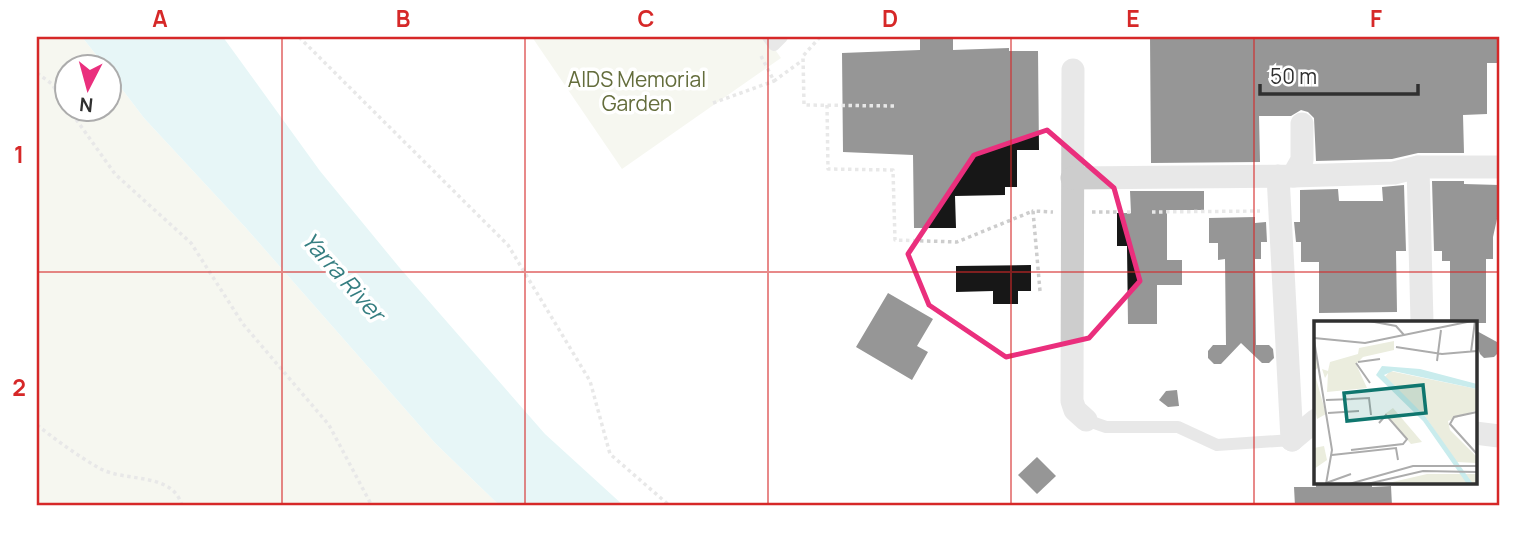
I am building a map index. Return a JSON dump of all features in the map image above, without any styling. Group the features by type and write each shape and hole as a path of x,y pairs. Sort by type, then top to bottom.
{"street":[{"path":"1073,70 1072,401 1075,410 1086,420"},
{"path":"1292,440 1280,211 1285,176 1302,160 1302,124"},
{"path":"1072,178 1285,176 1394,173 1418,167 1499,167"},
{"path":"1418,167 1422,321"},
{"path":"1292,440 1314,421"},
{"path":"1476,433 1499,436"},
{"path":"1292,440 1314,440"}],"lane":[{"path":"768,37 774,45 782,37"},
{"path":"1086,420 1106,427 1178,426 1217,445 1292,440"}],"path":[{"path":"299,37 509,244 590,381 610,454 670,506"},
{"path":"820,37 803,56 804,105 896,106"},
{"path":"757,48 774,81"},
{"path":"713,103 774,81 803,60"},
{"path":"37,73 52,85"},
{"path":"827,105 828,169 893,170 895,240 957,242 1033,211 1130,212"},
{"path":"78,122 115,174 191,243 243,324 329,425 372,506"},
{"path":"1033,211 1040,290"},
{"path":"1152,212 1280,211"},
{"path":"37,425 99,468 117,476 152,480 170,488 180,496 182,506"}],"highlighted area":[{"path":"1047,130 1114,188 1140,281 1089,338 1006,357 929,305 908,254 974,155"}],"green space":[{"path":"37,37 82,37 94,52 52,52 52,122 122,122 122,89 144,118 246,228 435,443 500,506 37,506"},
{"name":"AIDS Memorial Garden","path":"532,37 766,37 781,58 622,169"}],"water":[{"name":"Yarra River","path":"82,37 223,37 320,171 399,267 545,434 624,506 500,506 435,443 246,228 144,118 122,89 122,52 94,52"}],"building":[{"path":"920,37 953,37 953,50 1009,48 1009,51 1038,51 1039,150 1017,150 1017,187 1005,187 1005,195 955,196 956,228 914,228 913,155 843,152 842,53 920,50"},
{"path":"1150,37 1499,37 1499,63 1487,63 1487,114 1463,115 1464,153 1418,153 1392,159 1316,161 1314,118 1301,110 1291,116 1259,116 1260,162 1151,163"},
{"path":"1432,181 1499,185 1493,259 1486,259 1486,323 1450,321 1450,261 1442,261 1442,251 1434,251"},
{"path":"1404,185 1406,251 1396,251 1397,312 1319,313 1319,262 1301,262 1301,242 1296,242 1294,222 1300,222 1300,190 1338,189 1339,201 1383,201 1382,187"},
{"path":"1130,191 1204,191 1204,210 1167,210 1167,260 1182,260 1182,285 1157,285 1157,324 1128,324 1127,246 1117,246 1117,213 1131,213"},
{"path":"1255,217 1255,223 1266,222 1267,242 1261,242 1261,259 1255,259 1256,345 1269,345 1273,349 1274,358 1269,363 1262,363 1241,343 1221,364 1214,364 1208,358 1208,351 1213,345 1226,345 1225,259 1218,260 1218,243 1209,243 1209,218"},
{"path":"1031,265 1031,291 1018,291 1018,304 993,304 993,291 956,292 956,266"},
{"path":"888,293 933,319 917,346 928,352 912,380 856,347"},
{"path":"1476,331 1497,342 1499,352 1494,357 1484,358 1476,344"},
{"path":"1177,390 1179,406 1168,407 1159,400 1166,391"},
{"path":"1037,457 1056,476 1037,494 1018,475"},
{"path":"1316,484 1391,486 1392,506 1295,506 1294,487 1316,487"}]}
